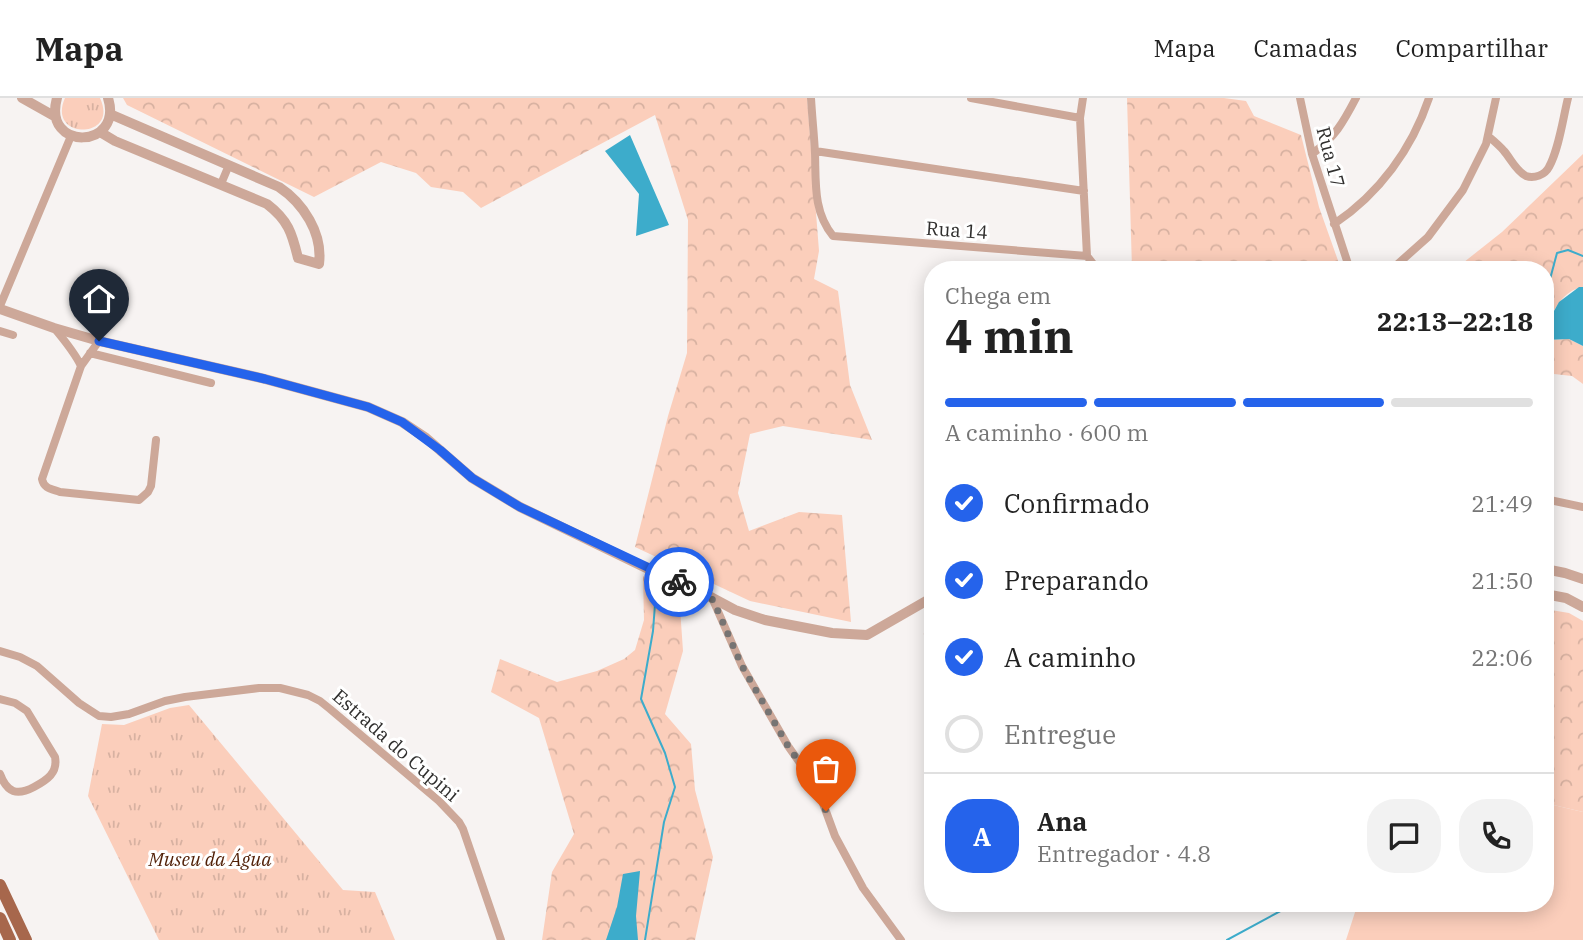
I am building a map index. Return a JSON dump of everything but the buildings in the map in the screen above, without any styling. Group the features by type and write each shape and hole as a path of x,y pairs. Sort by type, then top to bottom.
{"main road":[{"path":"0,885 26,940"},
{"path":"0,918 10,940"}],"street":[{"path":"22,98 54,116"},
{"path":"57,98 54,116 58,125 71,136 83,138 92,137 106,126 110,114 108,99"},
{"path":"811,98 814,151 1084,191"},
{"path":"971,98 1080,118"},
{"path":"1083,98 1080,118 1087,256 1091,261"},
{"name":"Rua 17","path":"1300,98 1311,154 1347,261"},
{"path":"1311,154 1327,143 1341,127 1356,98"},
{"path":"1334,224 1382,182 1404,153 1423,118 1429,98"},
{"path":"1401,261 1428,237 1462,190 1486,144 1496,98"},
{"path":"1488,136 1522,173 1528,177 1544,174 1549,168 1559,139 1568,98"},
{"path":"100,132 115,141 267,204 278,212 290,227 298,258 319,264 319,247 314,231 305,212 291,195 229,164 110,114"},
{"path":"71,136 0,307 54,328 99,341 265,379 368,407 402,422 445,453 472,478 520,507 690,586 713,600 765,620 832,633 867,635 924,602"},
{"name":"Rua 14","path":"814,151 820,216 833,236 1087,256"},
{"path":"220,184 229,164"},
{"path":"54,328 73,352 211,383"},
{"path":"0,331 13,335"},
{"path":"99,341 85,355 42,479 44,485 60,492 139,500 151,486 156,440"},
{"path":"1554,501 1583,507"},
{"path":"1554,571 1583,579"},
{"path":"1554,596 1566,598 1583,607"},
{"path":"713,600 742,666 788,746 817,788 835,836 863,888 901,940"},
{"name":"Estrada do Cupini","path":"0,651 37,666 79,703 99,716 129,714 185,697 259,688 295,691 320,701 459,821 501,940"},
{"path":"0,699 15,703 27,711 55,757 57,765 47,779 24,793 7,787 0,774"}],"green space":[{"path":"65,98 100,98 103,112 100,122 93,128 73,128 65,122 62,112"},
{"path":"123,98 807,98 819,251 814,279 838,291 850,385 872,440 783,426 750,434 738,493 749,531 799,512 842,515 851,622 750,601 635,547 687,353 688,220 655,115 481,208 463,192 431,187 416,173 381,162 314,197 127,105"},
{"path":"1127,98 1224,98 1246,101 1254,116 1301,135 1319,207 1338,261 1132,261"},
{"path":"1583,154 1583,287 1565,296 1554,311 1554,261 1465,261 1502,232"},
{"path":"1569,339 1583,346 1583,384 1572,376 1554,374 1554,340"},
{"path":"643,576 679,593 683,651 665,714 691,744 695,790 713,857 695,940 542,940 552,872 574,834 539,718 491,692 500,659 557,682 597,671 624,659 635,650 644,620"},
{"path":"1554,610 1569,613 1583,621 1583,812 1554,805"},
{"name":"Museu da Água","path":"189,705 343,890 375,892 395,940 159,940 88,796 102,724 124,725 170,708"},
{"path":"1554,805 1583,812 1583,940 1346,940 1355,912 1554,912"}],"water":[{"path":"630,135 669,225 636,236 639,194 605,151"},
{"path":"1579,287 1583,287 1583,346 1569,339 1554,340 1554,311 1559,302"},
{"path":"640,871 636,916 638,940 606,940 617,907 623,874"}],"waterway":[{"path":"1554,264 1557,253 1568,250 1583,256"},
{"path":"645,940 664,822 675,787 665,753 641,699 653,631 656,591"},
{"path":"1227,940 1279,912"}],"way so far":[{"path":"679,582 713,600 742,666 788,746 817,788 826,811"}],"route":[{"path":"99,341 265,379 368,407 402,422 426,438 472,478 520,507 679,582"}]}
